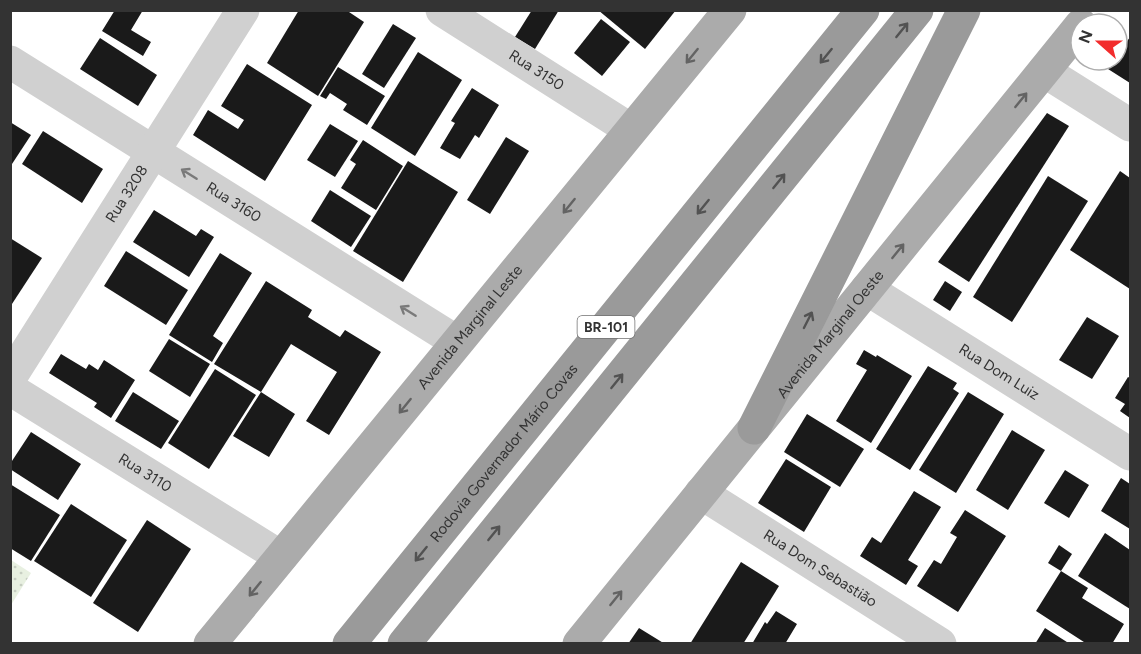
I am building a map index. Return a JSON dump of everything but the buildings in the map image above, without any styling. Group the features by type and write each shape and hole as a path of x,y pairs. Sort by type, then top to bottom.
{"highway":[{"name":"Rodovia Governador Mário Covas","path":"349,644 863,10"},
{"name":"BR-101","path":"404,644 917,10"},
{"path":"754,428 964,10"}],"main road":[{"name":"Avenida Marginal Leste","path":"210,644 730,10"},
{"name":"Avenida Marginal Oeste","path":"579,644 1069,41"}],"street":[{"name":"Rua 3208","path":"10,378 243,10"},
{"name":"Rua 3150","path":"442,10 631,130"},
{"name":"Rua 3160","path":"10,62 457,342"},
{"path":"1044,71 1131,125"},
{"name":"Rua Dom Luiz","path":"867,289 1131,454"},
{"name":"Rua 3110","path":"10,388 281,557"},
{"name":"Rua Dom Sebastião","path":"701,493 940,644"}],"green space":[{"path":"11,560 31,573 11,605"}]}
